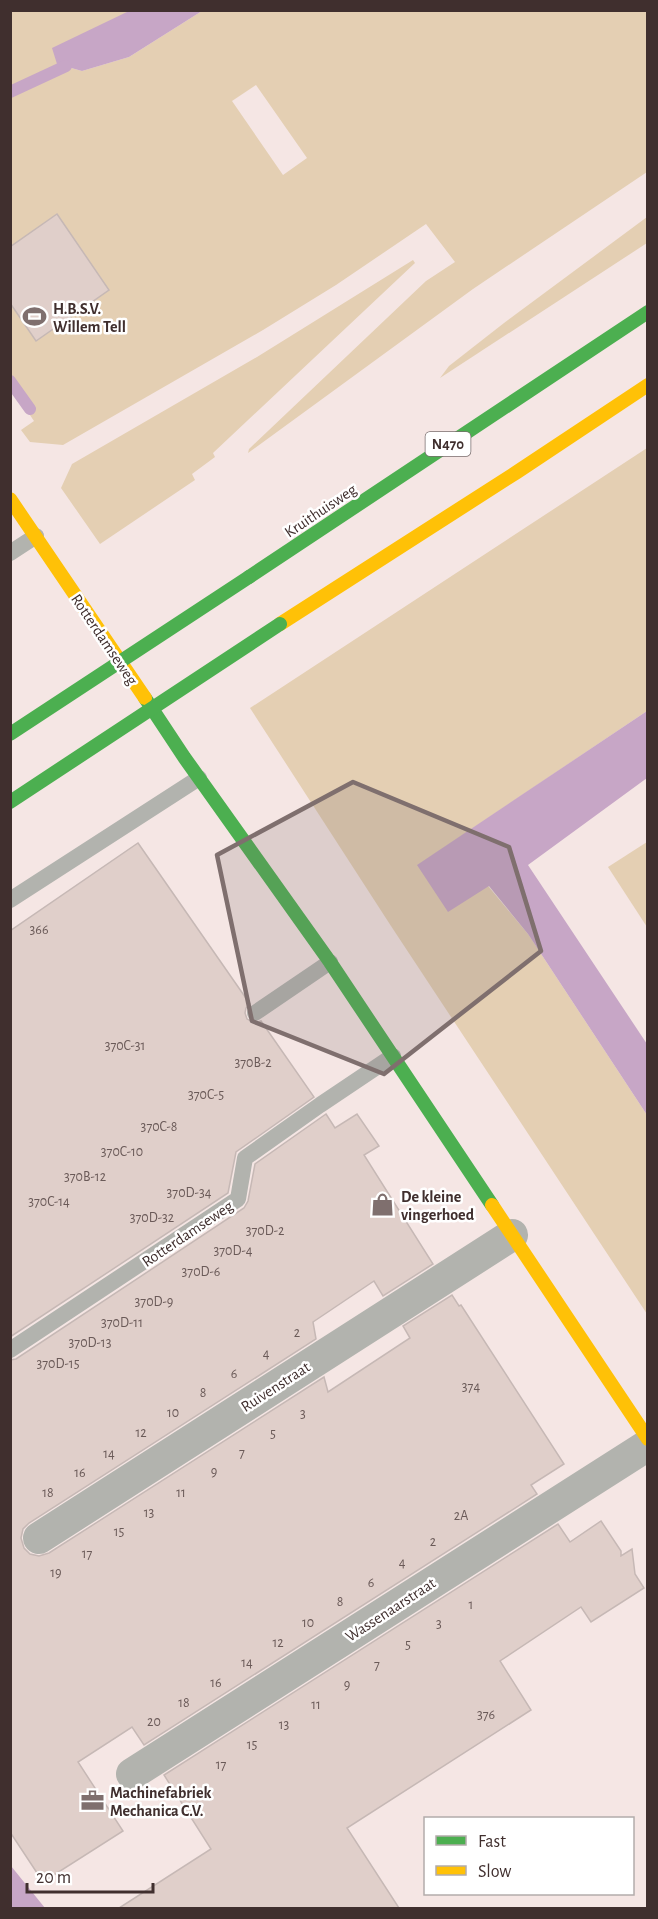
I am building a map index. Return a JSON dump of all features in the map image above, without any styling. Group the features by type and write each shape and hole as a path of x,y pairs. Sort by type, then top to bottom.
{"main road":[{"name":"Kruithuisweg","path":"10,734 648,312"},
{"path":"10,802 648,385"},
{"name":"Rotterdamseweg","path":"10,499 199,778 330,962 648,1439"}],"street":[{"name":"Ruivenstraat","path":"39,1538 512,1235"},
{"name":"Wassenaarstraat","path":"132,1774 648,1444"}],"lane":[{"path":"10,553 36,537"},
{"path":"10,900 199,778"},
{"path":"255,1013 330,962"},
{"name":"Rotterdamseweg","path":"10,1350 238,1199 245,1158 393,1056"}],"highlighted area":[{"path":"353,782 509,847 541,951 384,1074 252,1021 217,855"}],"shaded area":[{"path":"11,11 129,11 57,64 82,71 129,57 202,11 647,11 647,172 473,289 248,453 249,449 426,281 455,262 426,224 336,285 263,330 63,445 30,442 21,430 34,421 11,387","holes":["256,85 307,158 283,175 232,101"]},
{"path":"129,11 202,11 129,57 82,71 57,64 52,48"},
{"path":"647,217 647,243 440,378 449,366 504,323"},
{"path":"413,260 415,263 213,453 215,457 192,474 195,480 100,544 61,488 72,464 257,357"},
{"path":"647,448 647,711 418,865 488,886 528,934 647,1115 647,1314 250,708"},
{"path":"647,711 647,778 528,865 647,1044 647,1115 528,934 489,886 448,912 417,865"},
{"path":"647,842 647,927 608,867"},
{"path":"11,1866 45,1908 11,1908"}],"building":[{"path":"57,214 109,290 36,341 10,303 10,247"},
{"path":"138,843 250,1004 245,1013 247,1019 255,1023 261,1021 314,1097 236,1152 228,1193 10,1337 10,931"},
{"path":"326,1114 335,1128 357,1114 379,1146 364,1155 433,1264 383,1296 374,1281 313,1322 316,1339 29,1523 23,1529 21,1538 24,1548 30,1554 39,1556 49,1553 324,1377 328,1392 410,1338 403,1326 452,1295 459,1306 461,1305 564,1464 531,1485 537,1494 144,1745 132,1727 78,1762 123,1831 43,1882 10,1832 10,1360 16,1359 244,1208 248,1201 255,1164"},
{"path":"601,1521 621,1551 621,1556 632,1549 635,1574 644,1588 591,1622 581,1607 500,1661 531,1710 347,1828 399,1908 119,1908 211,1849 164,1775 558,1524 570,1542"}],"waterway":[{"path":"10,92 66,66"},
{"path":"10,381 30,409"}],"traffic: fast":[{"path":"249,577 648,312"},
{"path":"10,734 249,577"},
{"path":"10,802 280,624"},
{"path":"145,698 184,757 330,962 492,1205"}],"traffic: slow":[{"path":"280,624 648,385"},
{"path":"10,499 145,698"},
{"path":"492,1205 648,1439"}],"place":[{"name":"H.B.S.V. Willem Tell","path":"35,317"},
{"name":"De kleine vingerhoed","path":"383,1205"},
{"name":"Machinefabriek Mechanica C.V.","path":"92,1801"}]}
